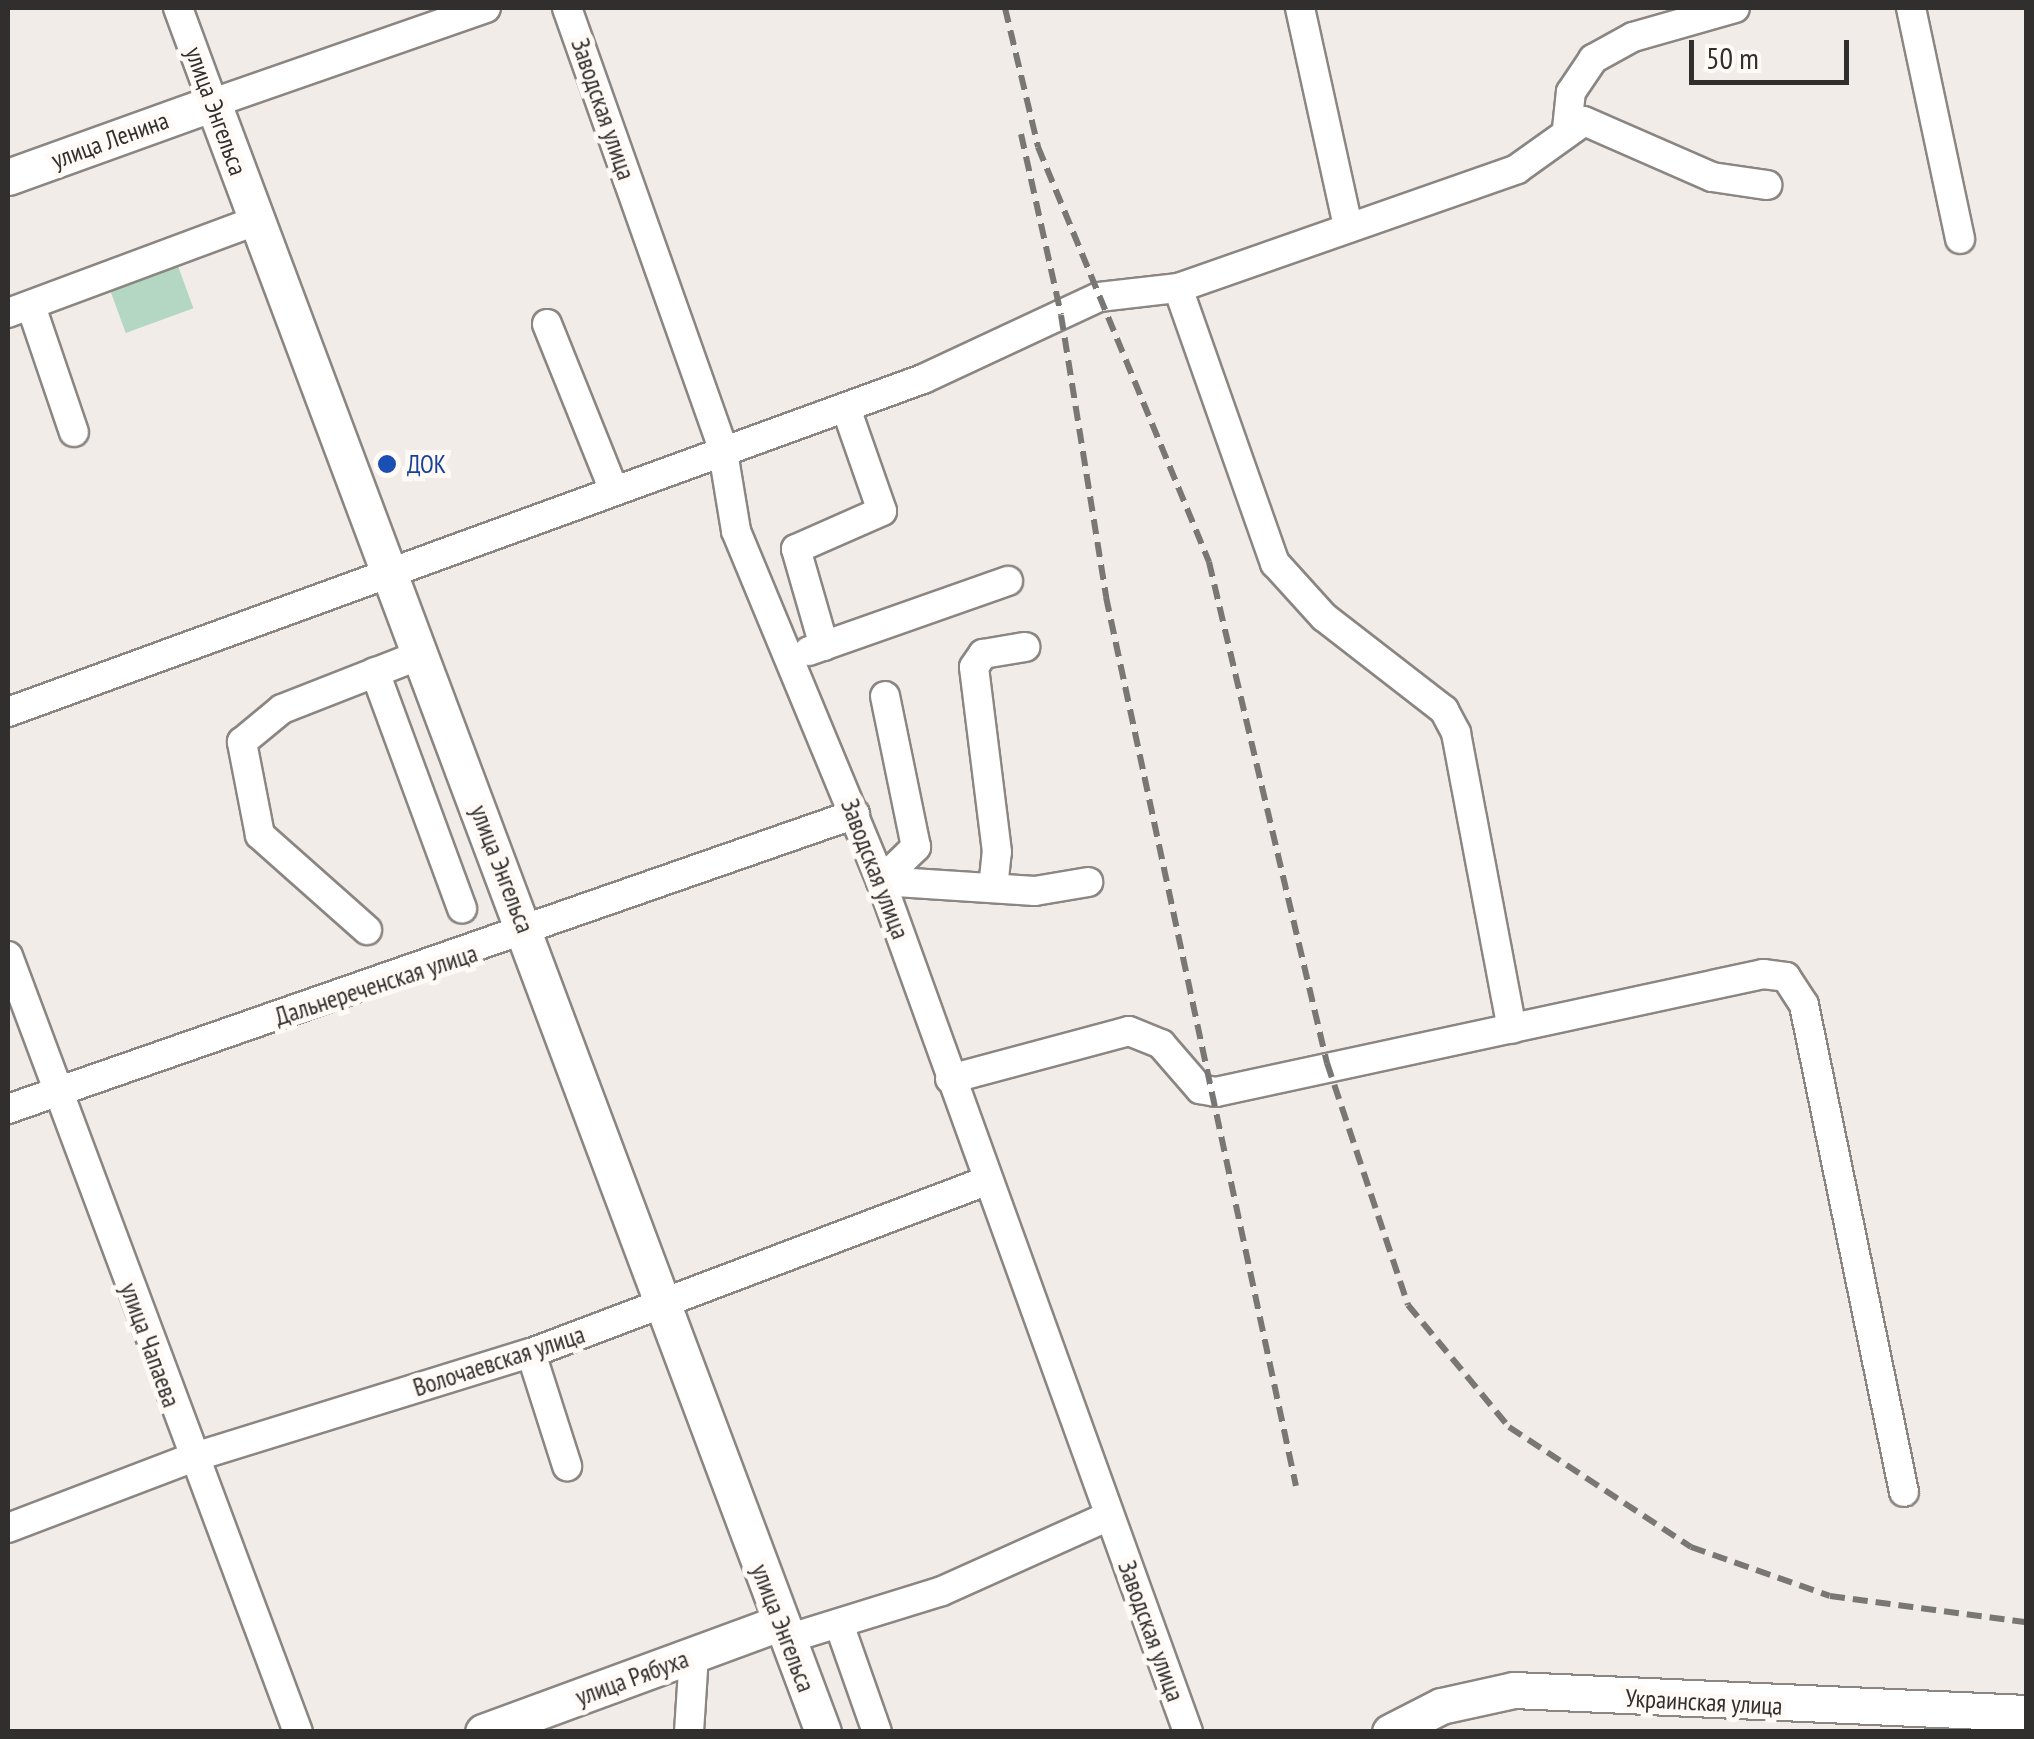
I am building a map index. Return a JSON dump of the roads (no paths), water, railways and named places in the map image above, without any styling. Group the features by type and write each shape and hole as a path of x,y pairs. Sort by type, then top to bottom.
{"main road":[{"name":"улица Ленина","path":"8,178 213,103"},
{"name":"улица Энгельса","path":"213,103 823,1732"},
{"name":"улица Рябуха","path":"484,1732 694,1656 784,1631"},
{"name":"Украинская улица","path":"1390,1732 1441,1706 1514,1690 1994,1722 2026,1713"}],"street":[{"name":"улица Энгельса","path":"178,8 213,103"},
{"path":"213,103 428,16 486,8"},
{"name":"Заводская улица","path":"567,8 722,446 730,516 881,881 1188,1732"},
{"path":"1300,8 1348,227"},
{"path":"1567,129 1571,92 1593,59 1633,36 1736,8"},
{"path":"1911,8 1960,239"},
{"path":"8,712 722,446 846,408 922,379 1099,298 1178,288 1530,164 1567,129 1592,119 1712,177 1766,185"},
{"path":"74,432 19,309 256,221"},
{"path":"1178,288 1275,563 1324,617 1444,710 1456,733 1512,1029"},
{"path":"547,324 612,486"},
{"path":"824,646 796,550 882,511 846,408"},
{"path":"789,658 1008,581"},
{"path":"992,888 997,852 974,667 983,654 1025,647"},
{"path":"367,930 260,835 242,742 258,720 420,654"},
{"path":"375,672 462,908"},
{"path":"881,881 916,847 886,696"},
{"name":"Дальнереченская улица","path":"8,1109 527,934 855,814"},
{"path":"881,881 992,888 1088,882"},
{"name":"улица Чапаева","path":"8,956 191,1458 298,1732"},
{"path":"950,1079 1129,1032 1160,1044 1200,1089 1216,1092 1764,974 1796,988 1904,1492"},
{"name":"Волочаевская улица","path":"8,1528 191,1458 531,1353 986,1180"},
{"path":"531,1353 567,1466"},
{"path":"784,1631 839,1624 942,1591 1109,1516"},
{"path":"839,1624 878,1732"},
{"path":"689,1732 694,1656"}],"railway":[{"path":"1005,8 1038,147 1209,562 1327,1063 1408,1305 1509,1427 1691,1547 1830,1596 2026,1622"},
{"path":"1021,134 1061,315 1106,597 1296,1486"}],"place":[{"name":"ДОК","path":"387,464"}]}
